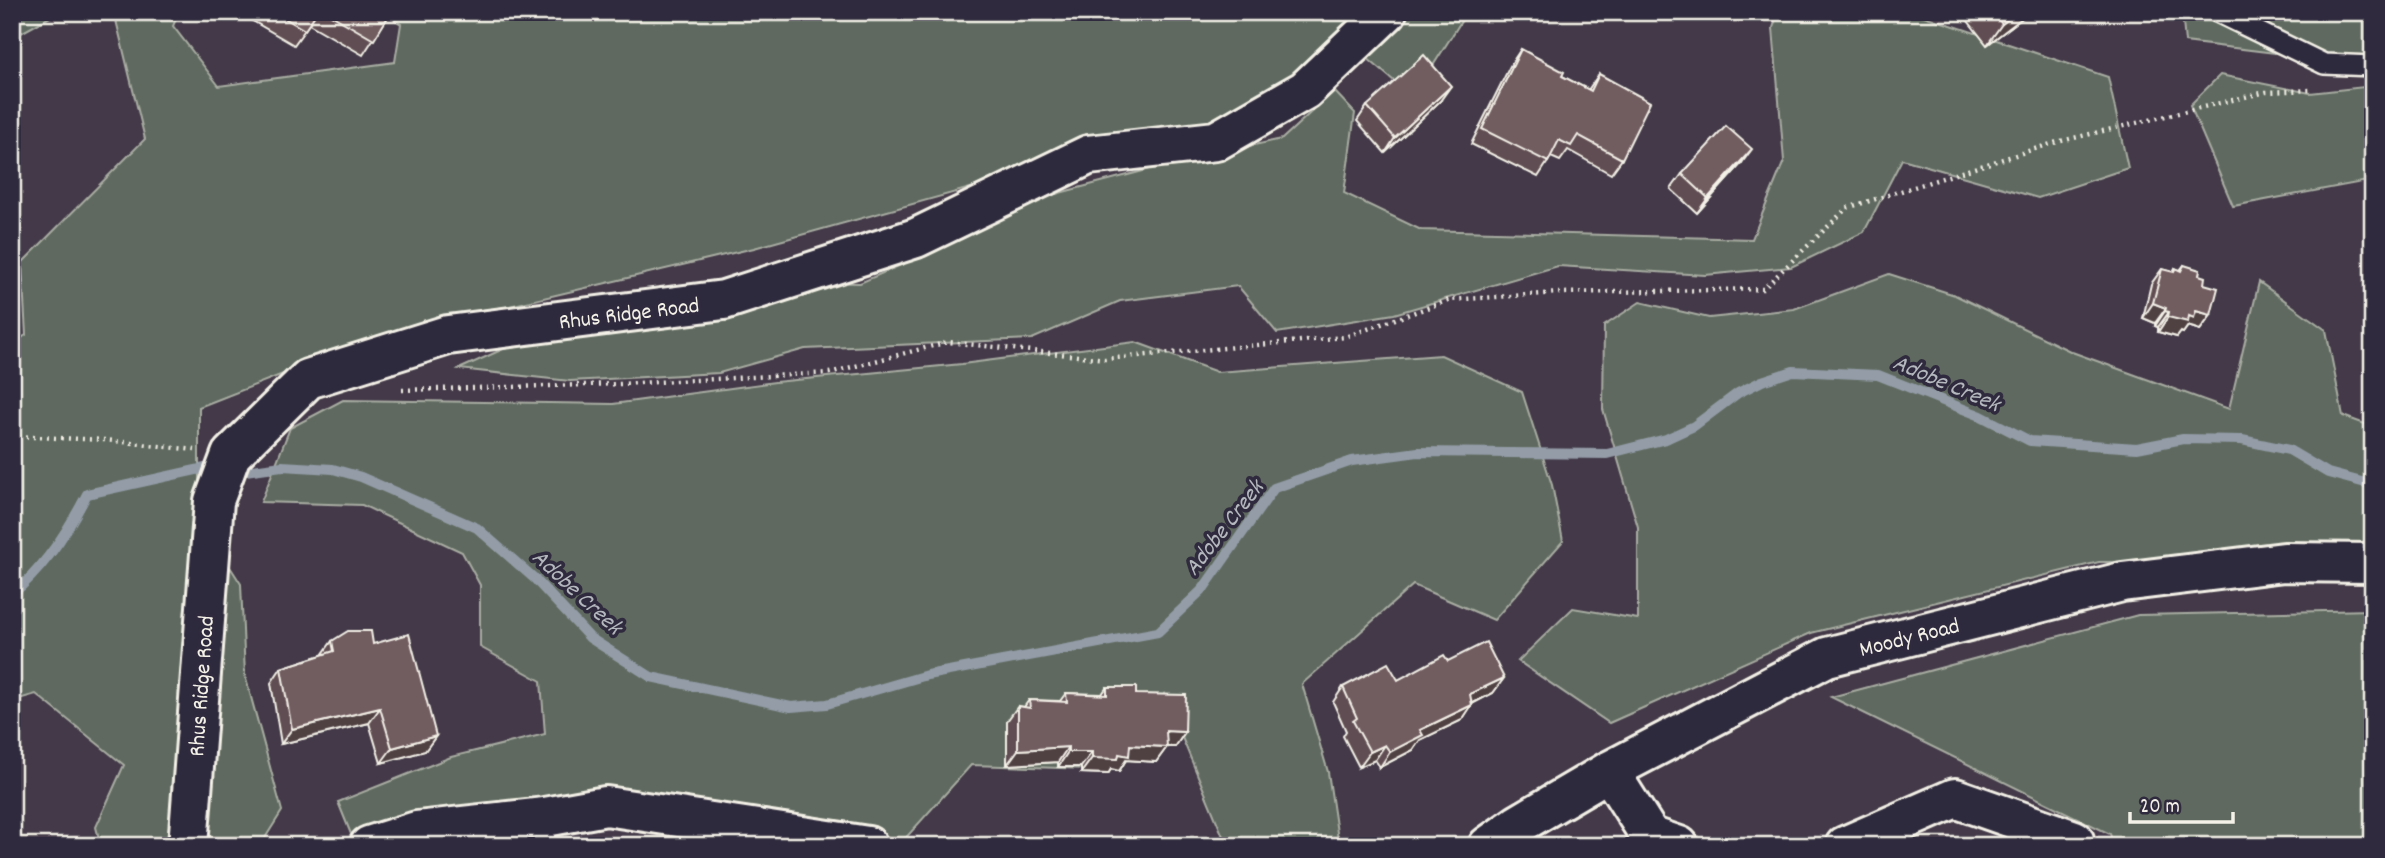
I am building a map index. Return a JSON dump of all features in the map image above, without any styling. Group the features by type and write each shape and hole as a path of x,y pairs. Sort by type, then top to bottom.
{"street":[{"name":"Rhus Ridge Road","path":"188,846 214,501 231,455 308,379 448,335 724,300 916,238 1088,155 1216,141 1305,90 1387,12"},
{"name":"Moody Road","path":"1488,846 1519,824 1609,771 1827,657 2122,582 2284,562 2373,563"},
{"path":"1609,771 1650,836 1679,846"},
{"path":"1845,846 1955,798 2074,840 2076,846"},
{"path":"369,846 417,831 544,831 606,806 868,846"}],"lane":[{"path":"2217,12 2324,64 2373,66"}],"path":[{"path":"390,390 620,384 829,373 948,342 1105,359 1345,337 1450,300 1559,293 1763,289 1847,208 2057,142 2266,92 2320,89"},
{"path":"12,436 105,440 231,455"}],"green space":[{"path":"12,12 59,12 12,38"},
{"path":"117,12 179,12 173,26 219,86 395,62 401,24 384,12 1358,12 1265,106 754,248 467,316 373,348 283,374 199,407 199,518 241,584 245,675 282,811 260,846 101,846 96,827 124,765 36,694 12,701 12,344 26,335 22,263 145,139 115,16"},
{"path":"1413,12 1467,12 1427,75 1394,81 1367,58"},
{"path":"1778,12 1912,12 2108,77 2128,168 2038,198 1902,159 1864,232 1791,267 1705,275 1558,266 1394,314 1277,333 1238,286 1120,301 1032,339 805,349 719,373 570,381 459,369 563,322 715,280 860,283 960,239 1044,197 1189,159 1282,139 1334,91 1355,113 1344,193 1421,230 1752,239 1784,161 1773,28"},
{"path":"2182,12 2373,12 2373,55 2325,59 2185,42"},
{"path":"2220,75 2310,93 2373,86 2373,180 2233,206 2190,105"},
{"path":"1889,274 1955,295 2072,352 2229,409 2259,282 2326,330 2343,416 2373,427 2373,561 2099,562 1811,633 1609,723 1518,661 1573,608 1638,619 1638,527 1603,409 1604,326 1640,302 1709,318 1794,309"},
{"path":"1135,342 1217,372 1441,355 1522,392 1552,485 1563,541 1494,620 1413,585 1302,684 1328,772 1339,846 1227,846 1164,694 1120,770 971,765 903,841 619,787 353,839 338,802 451,757 545,734 541,681 480,647 480,585 462,552 362,505 261,502 290,428 343,400 613,404 775,382 962,364"},
{"path":"2373,610 2373,846 2114,846 2110,834 1831,697 2138,615"}],"building":[{"path":"274,12 317,12 305,30"},
{"path":"326,12 391,12 374,40"},
{"path":"1993,12 2017,12 2002,24"},
{"path":"1521,49 1564,72 1562,76 1591,91 1599,74 1650,102 1622,159 1578,135 1571,146 1559,140 1548,162 1482,129"},
{"path":"1424,55 1451,86 1395,138 1367,106"},
{"path":"1726,126 1752,149 1708,198 1682,174"},
{"path":"2184,265 2200,270 2199,275 2205,277 2204,284 2218,288 2211,315 2196,311 2194,318 2189,316 2188,322 2168,317 2166,308 2153,303 2162,269 2174,272 2175,268 2181,271"},
{"path":"348,631 371,631 373,644 409,634 436,736 392,748 380,708 292,729 281,668 334,651 332,641"},
{"path":"1486,642 1504,678 1470,694 1472,705 1420,730 1423,735 1390,752 1385,745 1370,752 1353,721 1357,718 1343,687 1388,663 1398,680 1444,655 1448,661"},
{"path":"1107,687 1136,687 1136,694 1186,695 1185,732 1166,731 1167,747 1130,745 1129,756 1119,754 1118,759 1092,758 1092,752 1068,752 1068,747 1018,750 1018,706 1030,708 1029,700 1067,702 1066,693 1107,695"}],"waterway":[{"name":"Adobe Creek","path":"238,472 282,466 333,469 361,477 477,528 535,579 590,638 651,677 791,707 827,704 927,675 1158,632 1203,589 1274,488 1352,461 1418,452 1607,454 1666,439 1694,426 1738,393 1762,381 1793,371 1878,375 1981,416 2030,441 2137,448 2183,439 2242,440 2289,450 2328,473 2373,485"},
{"name":"Adobe Creek","path":"12,594 35,573 55,548 87,494 214,466"}]}
